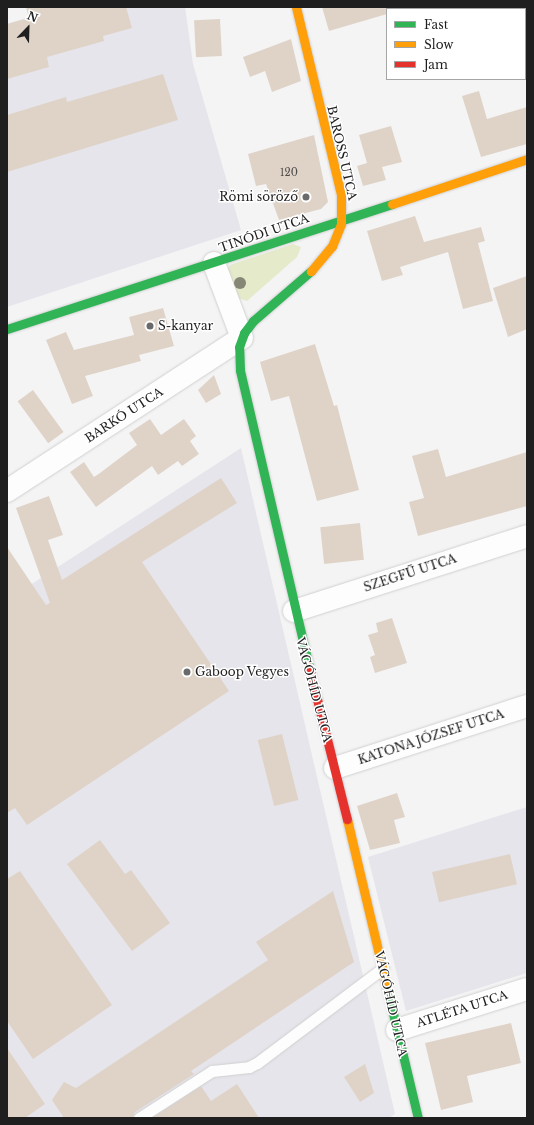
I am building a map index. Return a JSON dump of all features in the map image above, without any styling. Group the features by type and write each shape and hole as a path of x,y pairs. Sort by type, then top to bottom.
{"street":[{"name":"BAROSS UTCA","path":"242,338 253,322 318,265 332,246 342,219 341,194 296,7"},
{"name":"TINÓDI UTCA","path":"7,328 214,263 342,219 527,159"},
{"name":"VÁGÓHÍD UTCA","path":"214,263 242,338 240,370 294,611 335,768 418,1118"},
{"name":"BARKÓ UTCA","path":"7,491 242,338"},
{"name":"SZEGFŰ UTCA","path":"294,611 527,536"},
{"name":"KATONA JÓZSEF UTCA","path":"335,768 527,706"},
{"name":"ATLÉTA UTCA","path":"398,1030 527,988"}],"lane":[{"path":"139,1118 212,1071 249,1067 256,1063 383,968"}],"shaded area":[{"path":"60,7 185,7 193,64 241,230 7,307 7,24"},
{"path":"241,448 395,1114 389,1118 7,1118 7,600"},
{"path":"527,807 527,973 406,1011 368,857"}],"green space":[{"path":"293,244 301,247 297,257 247,301 235,297 225,273 230,265"}],"building":[{"path":"26,7 126,7 132,28 103,36 104,41 47,57 49,67 7,79 7,24 29,18"},
{"path":"322,7 395,7 386,8 386,14 329,31"},
{"path":"220,19 222,56 196,57 194,20"},
{"path":"291,39 301,81 272,92 265,71 250,77 243,57"},
{"path":"163,74 178,120 7,172 7,115 66,97 67,102"},
{"path":"479,91 487,119 527,107 527,144 481,157 462,96"},
{"path":"391,126 402,162 382,167 386,180 363,186 357,166 367,163 359,135"},
{"path":"314,135 328,202 321,209 279,220 266,184 256,186 248,154"},
{"path":"415,216 424,242 481,227 485,241 478,243 493,301 463,309 448,252 400,267 403,275 382,281 367,231"},
{"path":"527,276 527,329 508,337 493,288"},
{"path":"163,308 174,346 139,355 141,361 85,376 93,396 72,404 46,340 66,332 74,350 134,335 129,317"},
{"path":"315,344 334,406 337,405 359,490 317,501 289,396 271,401 260,362"},
{"path":"214,375 221,394 206,403 198,390"},
{"path":"33,390 64,432 48,443 18,401"},
{"path":"150,419 161,435 184,419 196,436 190,441 199,454 182,466 178,461 158,475 152,466 96,507 70,472 84,462 94,477 137,445 129,433"},
{"path":"438,449 446,477 527,452 527,506 418,536 409,502 424,498 412,456"},
{"path":"221,478 237,503 142,562 229,691 27,825 15,808 7,813 7,547 46,605 50,603 16,508 49,496 63,535 48,540 62,580"},
{"path":"360,523 364,560 324,564 320,527"},
{"path":"392,618 407,663 375,673 370,657 375,655 368,635 378,632 376,623"},
{"path":"282,734 298,800 274,806 258,740"},
{"path":"397,793 405,817 394,820 400,843 370,850 357,806"},
{"path":"100,840 125,874 131,870 170,923 132,951 67,864"},
{"path":"510,854 517,884 439,902 432,872"},
{"path":"20,871 112,1005 33,1059 7,1021 7,879"},
{"path":"333,891 354,962 191,1071 194,1074 135,1112 132,1118 64,1118 52,1100 64,1082 76,1088 268,960 256,942"},
{"path":"511,1023 521,1063 467,1076 473,1102 441,1110 425,1043"},
{"path":"7,1048 45,1104 25,1118 7,1118"},
{"path":"365,1064 374,1093 360,1102 344,1077"},
{"path":"237,1084 259,1118 152,1118 201,1086 211,1101"}],"traffic: fast":[{"path":"7,329 392,204"},
{"path":"309,667 240,370 239,347 244,333 253,321 311,271"},
{"path":"386,984 418,1118"}],"traffic: slow":[{"path":"296,7 341,194 341,224 332,246 311,271"},
{"path":"392,204 527,159"},
{"path":"347,819 386,984"}],"traffic: jam":[{"path":"309,667 347,819"}],"place":[{"name":"Römi söröző","path":"306,197"},
{"name":"S-kanyar","path":"150,326"},
{"name":"Gaboop Vegyes","path":"187,672"}]}
